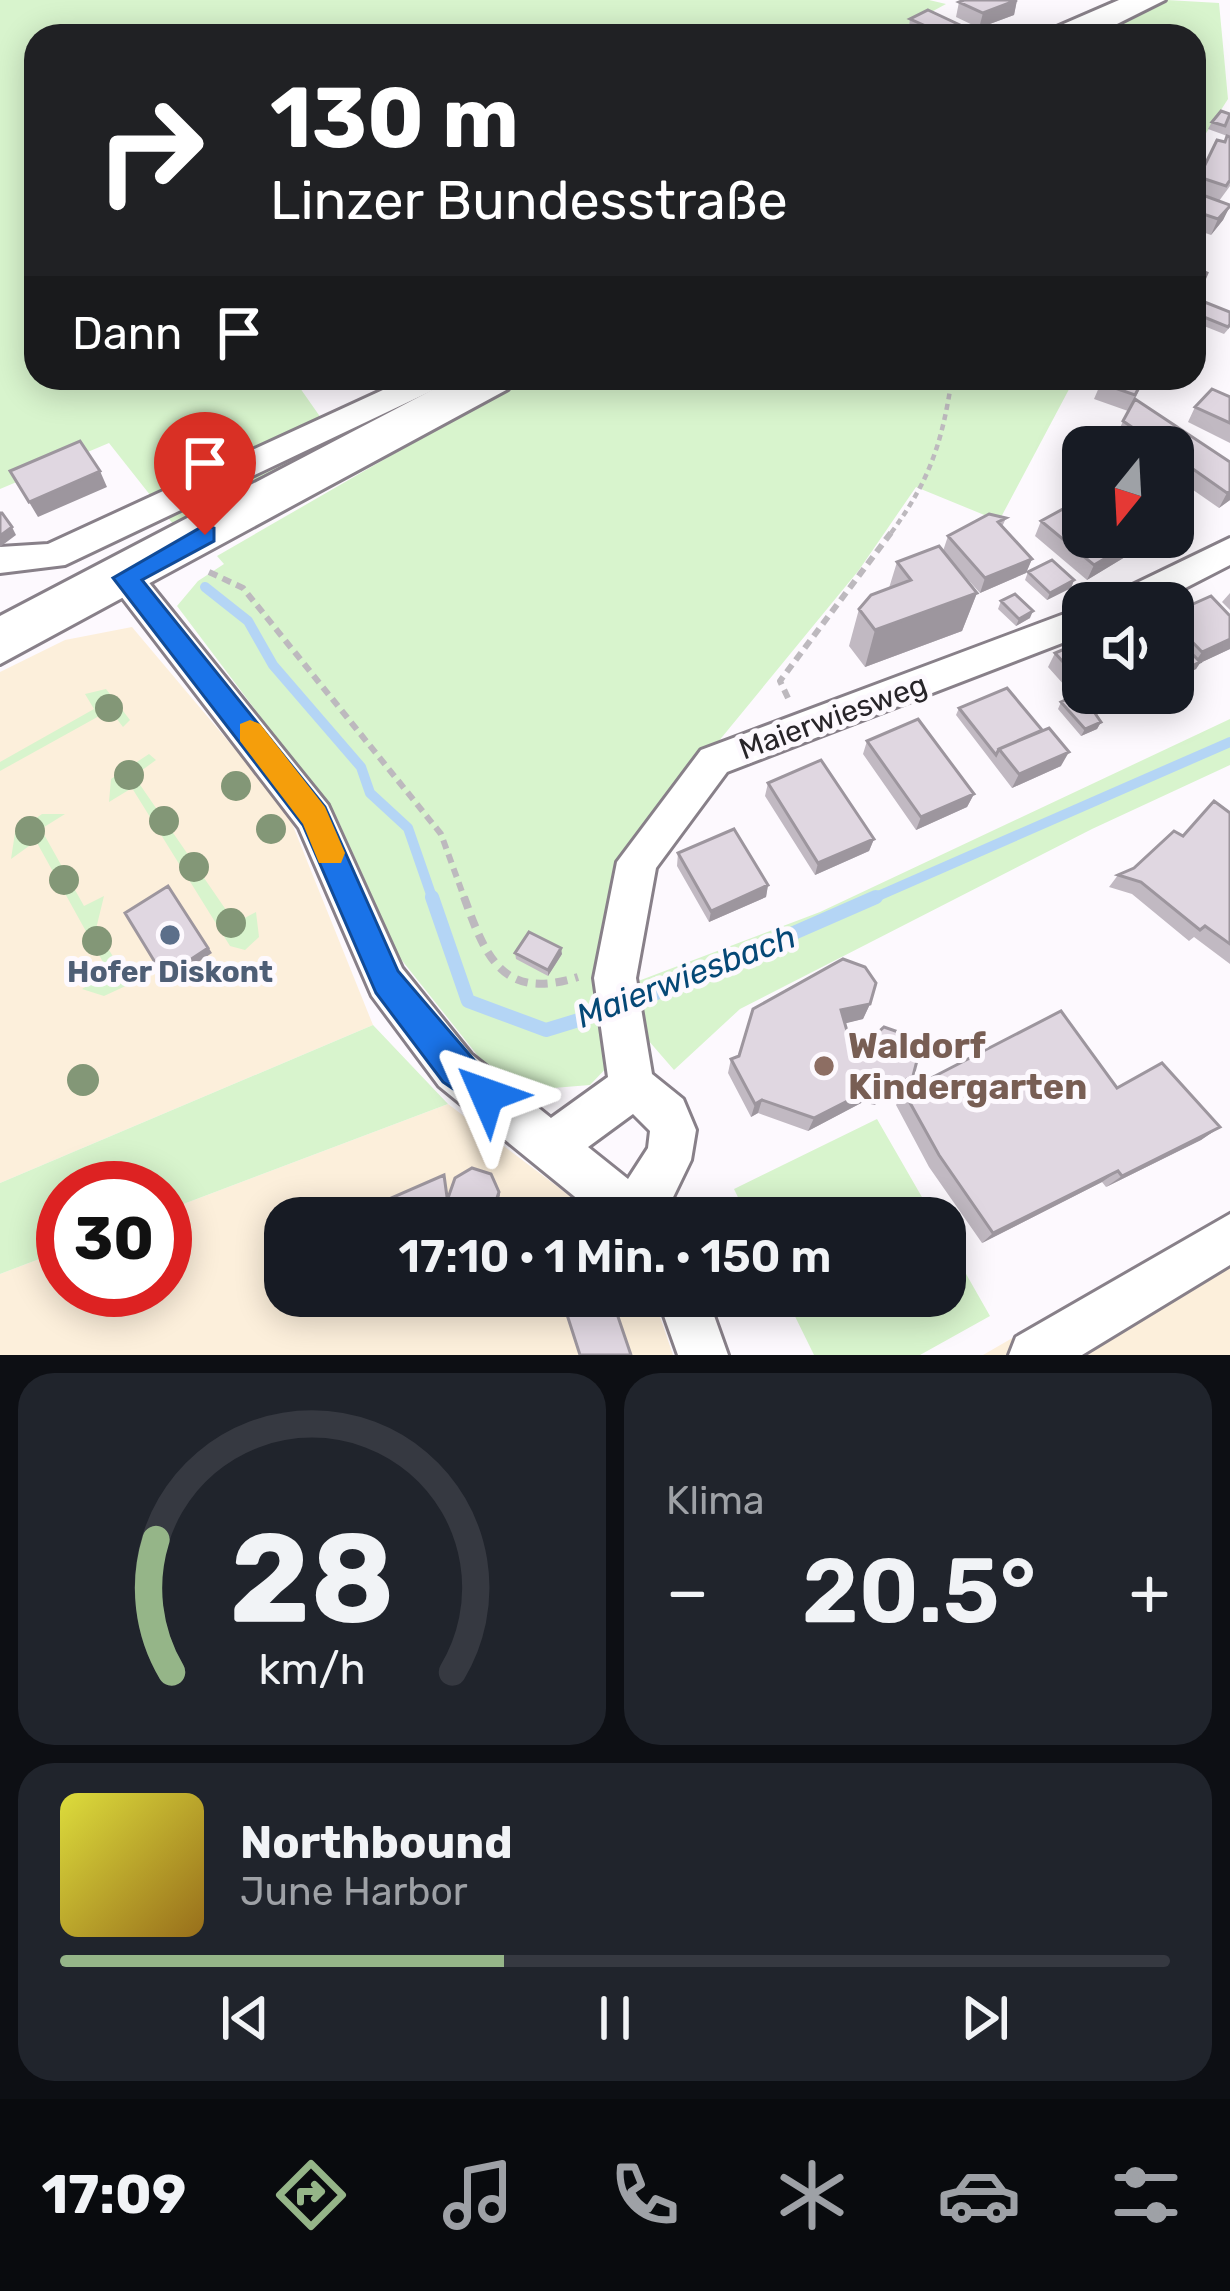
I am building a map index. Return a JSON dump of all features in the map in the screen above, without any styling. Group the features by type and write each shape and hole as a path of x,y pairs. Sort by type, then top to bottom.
{"main road":[{"path":"1092,24 1148,0"},
{"path":"0,642 139,592 469,390"}],"street":[{"path":"0,560 53,556 408,390"},
{"path":"1167,582 1230,550"},
{"path":"139,592 314,817 387,982 455,1070 614,1197"},
{"name":"Maierwiesweg","path":"632,1087 615,971 638,862 713,761 1062,629"},
{"path":"551,1146 632,1087 662,1103 675,1130 668,1163 647,1197"},
{"path":"1034,1355 1230,1238"},
{"path":"689,1317 703,1355"}],"path":[{"path":"802,728 780,681 924,488 943,435 950,390"},
{"path":"139,592 209,572 243,588 441,834 486,957 520,983 553,985 615,971"}],"shaded area":[{"path":"132,627 287,811 373,1025 52,1161 36,1161 36,1168 0,1183 0,672 65,640"},
{"path":"448,1104 571,1197 264,1197 264,1317 660,1317 673,1355 0,1355 0,1274 36,1260 36,1317 192,1317 192,1201"},
{"path":"1230,1212 1230,1355 983,1355"}],"green space":[{"path":"0,0 929,0 946,4 909,24 24,24 24,390 301,390 321,418 399,390 417,390 401,405 173,524 109,443 0,489"},
{"path":"1167,0 1219,3 1228,99 1206,133 1206,24 1112,24"},
{"path":"504,390 1069,390 999,521 916,487 859,570 627,853 612,991 820,912 1230,719 1230,765 1092,829 740,1009 674,1070 641,1032 590,1085 529,1090 482,1061 400,958 337,818 177,606 198,581 224,564 217,556"},
{"path":"106,689 130,720 123,727 110,710 0,771 0,762 94,709 85,694"},
{"path":"149,754 156,760 134,776 235,923 256,912 259,937 245,950 230,946 132,788 109,802 111,779"},
{"path":"42,814 65,814 41,829 84,906 104,896 96,929 130,984 104,996 82,989 109,973 36,841 11,859 15,833"},
{"path":"373,1025 448,1104 192,1201 192,1161 52,1161"},
{"path":"877,1119 922,1197 738,1197 734,1189"},
{"path":"36,1168 36,1260 0,1274 0,1183"},
{"path":"966,1274 990,1316 920,1355 814,1355 795,1317 966,1317"}],"building":[{"path":"1017,0 983,13 959,2"},
{"path":"928,10 958,24 921,24 910,19"},
{"path":"1221,111 1230,114 1225,126 1212,122"},
{"path":"1230,137 1226,186 1206,179 1206,163 1217,140 1225,142"},
{"path":"1206,196 1230,205 1218,219 1206,215"},
{"path":"1206,303 1230,312 1228,327 1206,318"},
{"path":"1212,389 1230,397 1230,423 1195,407"},
{"path":"1135,399 1176,426 1130,426 1123,421"},
{"path":"1194,438 1230,462 1227,493 1194,470"},
{"path":"80,441 100,471 29,502 10,471"},
{"path":"1062,510 1062,538 1041,521"},
{"path":"0,513 12,527 0,536"},
{"path":"989,514 1006,518 998,522 1032,559 985,578 948,536"},
{"path":"939,546 977,593 875,630 859,609 871,595 911,580 897,562"},
{"path":"1052,560 1074,580 1062,582 1050,593 1028,572"},
{"path":"1015,594 1033,611 1019,619 1001,601"},
{"path":"1211,596 1230,616 1230,639 1202,652 1194,644 1194,604"},
{"path":"1007,688 1042,730 999,749 996,755 959,708"},
{"path":"1072,714 1095,714 1101,722 1085,729"},
{"path":"918,719 974,794 921,817 867,741"},
{"path":"1049,728 1069,752 1019,774 999,749"},
{"path":"821,760 874,839 818,863 768,783"},
{"path":"1214,801 1230,813 1230,944 1205,926 1200,930 1141,882 1118,875 1134,868 1174,831 1183,836"},
{"path":"734,829 768,885 711,911 678,853"},
{"path":"168,886 208,948 164,977 125,913"},
{"path":"529,932 561,948 548,970 515,953"},
{"path":"843,959 865,967 876,983 870,1004 841,1010 847,1031 863,1046 884,1027 907,1035 919,1053 913,1076 882,1091 871,1089 814,1118 762,1100 755,1104 731,1059 739,1056 753,1009"},
{"path":"1061,1011 1117,1088 1162,1063 1220,1127 993,1233 939,1155 904,1092"},
{"path":"472,1168 491,1174 497,1197 448,1197 455,1178"},
{"path":"444,1175 447,1197 393,1197"},
{"path":"568,1317 618,1317 631,1355 580,1355"}],"waterway":[{"name":"Maierwiesbach","path":"205,587 248,621 273,665 361,767 370,793 408,828 433,900"},
{"name":"Maierwiesbach","path":"869,900 1230,742"},
{"name":"Maierwiesbach","path":"432,897 468,1001 546,1030 608,1011"},
{"name":"Maierwiesbach","path":"631,1004 876,897"}],"slow traffic":[{"path":"250,732 314,817 330,853"}],"place":[{"name":"Hofer Diskont","path":"170,935"},
{"name":"Waldorf Kindergarten","path":"824,1066"}],"route":[{"path":"205,535 126,578 314,817 387,982 455,1070 487,1095"}]}
